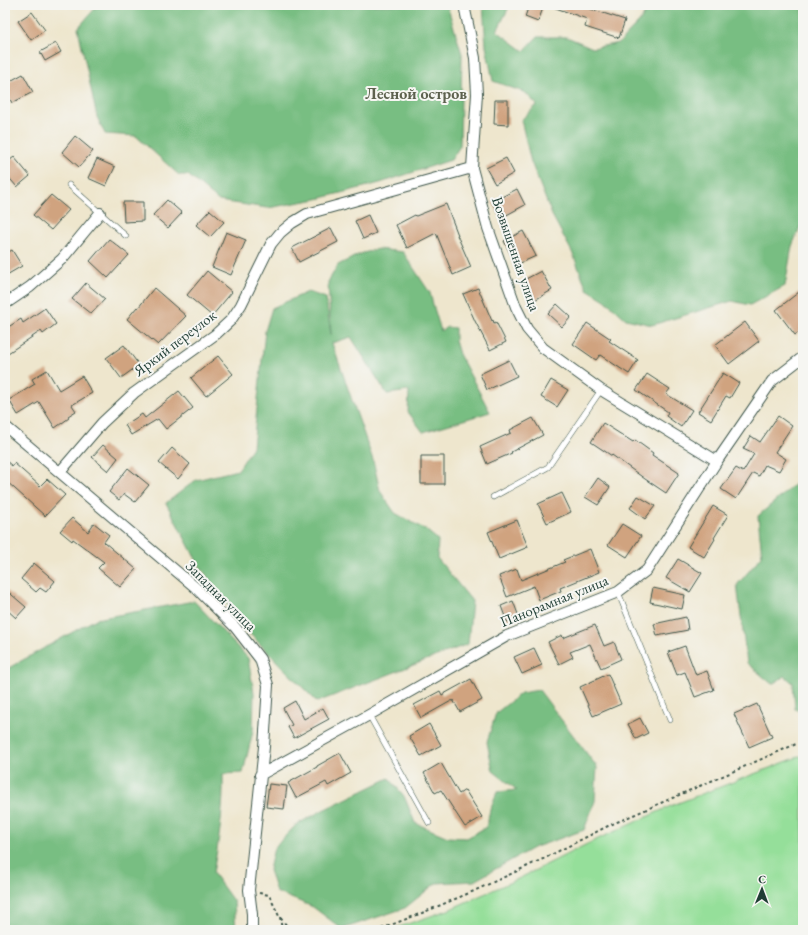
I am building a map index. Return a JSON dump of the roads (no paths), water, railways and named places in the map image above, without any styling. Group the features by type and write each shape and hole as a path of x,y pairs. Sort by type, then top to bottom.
{"street":[{"name":"Возвышенная улица","path":"464,5 475,58 477,94 472,168 488,228 516,307 527,329 543,348 601,390 717,461"},
{"name":"Яркий переулок","path":"60,472 102,424 134,393 216,334 231,320 241,305 271,244 280,232 292,223 307,214 472,168"},
{"path":"5,304 30,287 62,259 100,213"},
{"name":"Панорамная улица","path":"260,775 508,636 618,592 647,570 717,461 772,381 803,357"},
{"name":"Западная улица","path":"5,426 195,588 235,626 260,659 268,685 264,747 249,890 252,930"}],"lane":[{"path":"69,185 126,236"},
{"path":"493,497 548,467 601,390"},
{"path":"618,592 670,720"},
{"path":"369,715 429,823"}],"district":[{"name":"Лесной остров","path":"416,93"}]}
